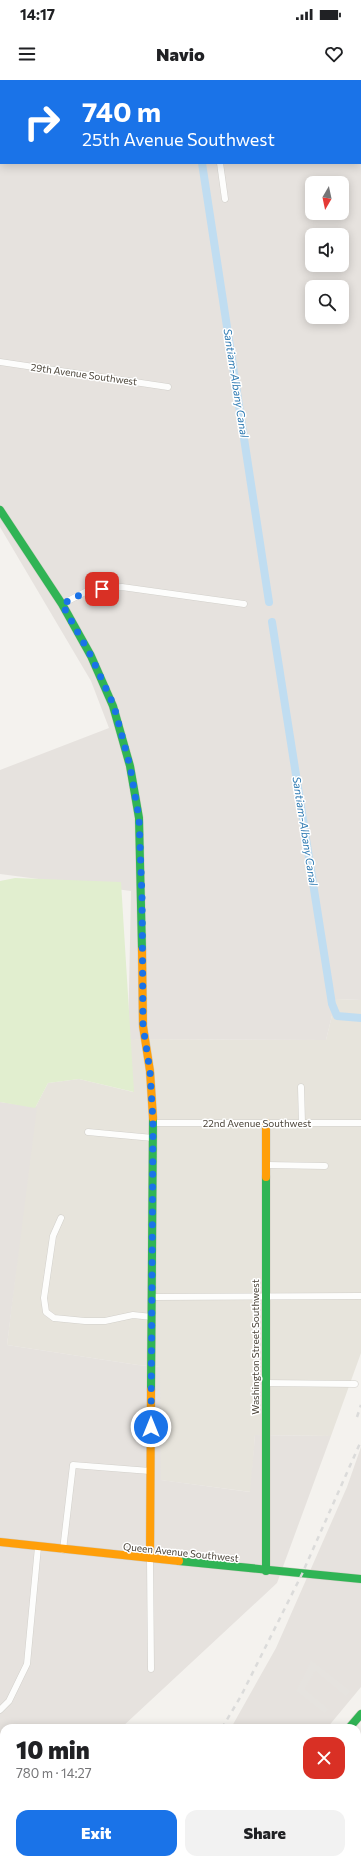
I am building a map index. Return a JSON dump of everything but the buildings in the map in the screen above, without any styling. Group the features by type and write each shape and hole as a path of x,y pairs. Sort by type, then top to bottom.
{"street":[{"path":"220,164 225,199"},
{"name":"29th Avenue Southwest","path":"0,362 168,386"},
{"path":"0,510 62,604 91,656 114,706 130,766 139,818 142,898 143,1026 150,1071 153,1122 150,1471 151,1668"},
{"path":"62,604 92,589 122,587 244,604"},
{"path":"301,1087 302,1123"},
{"name":"22nd Avenue Southwest","path":"153,1122 361,1123"},
{"name":"Washington Street Southwest","path":"266,1123 264,1383 266,1571"},
{"path":"88,1132 153,1138"},
{"path":"266,1165 324,1166"},
{"path":"61,1218 54,1229 44,1298 46,1312 54,1318 85,1321 133,1316 152,1317"},
{"path":"152,1297 361,1296"},
{"path":"264,1383 355,1384"},
{"path":"63,1550 73,1464 150,1471"},
{"name":"Queen Avenue Southwest","path":"0,1542 266,1571 361,1579"},
{"path":"0,1710 9,1701 27,1664 38,1547"},
{"path":"352,1724 361,1714"}],"shaded area":[{"path":"0,164 361,164 361,1000 336,999 326,1040 128,1039 131,891 0,874 0,770 109,728 91,681 0,527"},
{"path":"336,999 361,1000 361,1353 331,1436 255,1435 251,1492 160,1480 160,1367 7,1345 35,1108 48,1083 79,1079 133,1092 128,1039 326,1040"},
{"path":"0,1102 37,1107 7,1345 160,1367 161,1480 250,1492 255,1435 331,1436 277,1583 125,1724 0,1724"},
{"path":"361,1447 361,1687 330,1724 233,1724 276,1648 347,1487"},
{"path":"311,1660 351,1691 346,1697 315,1671 305,1689 329,1709 325,1714 296,1691"}],"green space":[{"path":"15,878 121,882 134,1092 79,1079 48,1083 35,1108 0,1102 0,881"}],"waterway":[{"name":"Santiam-Albany Canal","path":"202,164 269,602"},
{"name":"Santiam-Albany Canal","path":"272,622 332,1004 337,1016 361,1018"}],"railway":[{"path":"357,1417 361,1405"},
{"path":"224,1724 241,1696 302,1574 361,1441"}],"traffic: fast":[{"path":"0,510 62,604 91,656 113,706 130,766 139,818 142,950"},
{"path":"151,1390 153,1118"},
{"path":"266,1177 266,1571"},
{"path":"179,1561 361,1579"},
{"path":"352,1724 361,1714"}],"traffic: slow":[{"path":"142,950 143,1026 150,1071 153,1118"},
{"path":"266,1123 266,1177"},
{"path":"150,1558 151,1390"},
{"path":"0,1542 179,1561"}],"route":[{"path":"102,589 92,589 62,604 91,656 114,706 130,766 139,818 142,898 143,1026 150,1071 153,1122 151,1427"}]}
